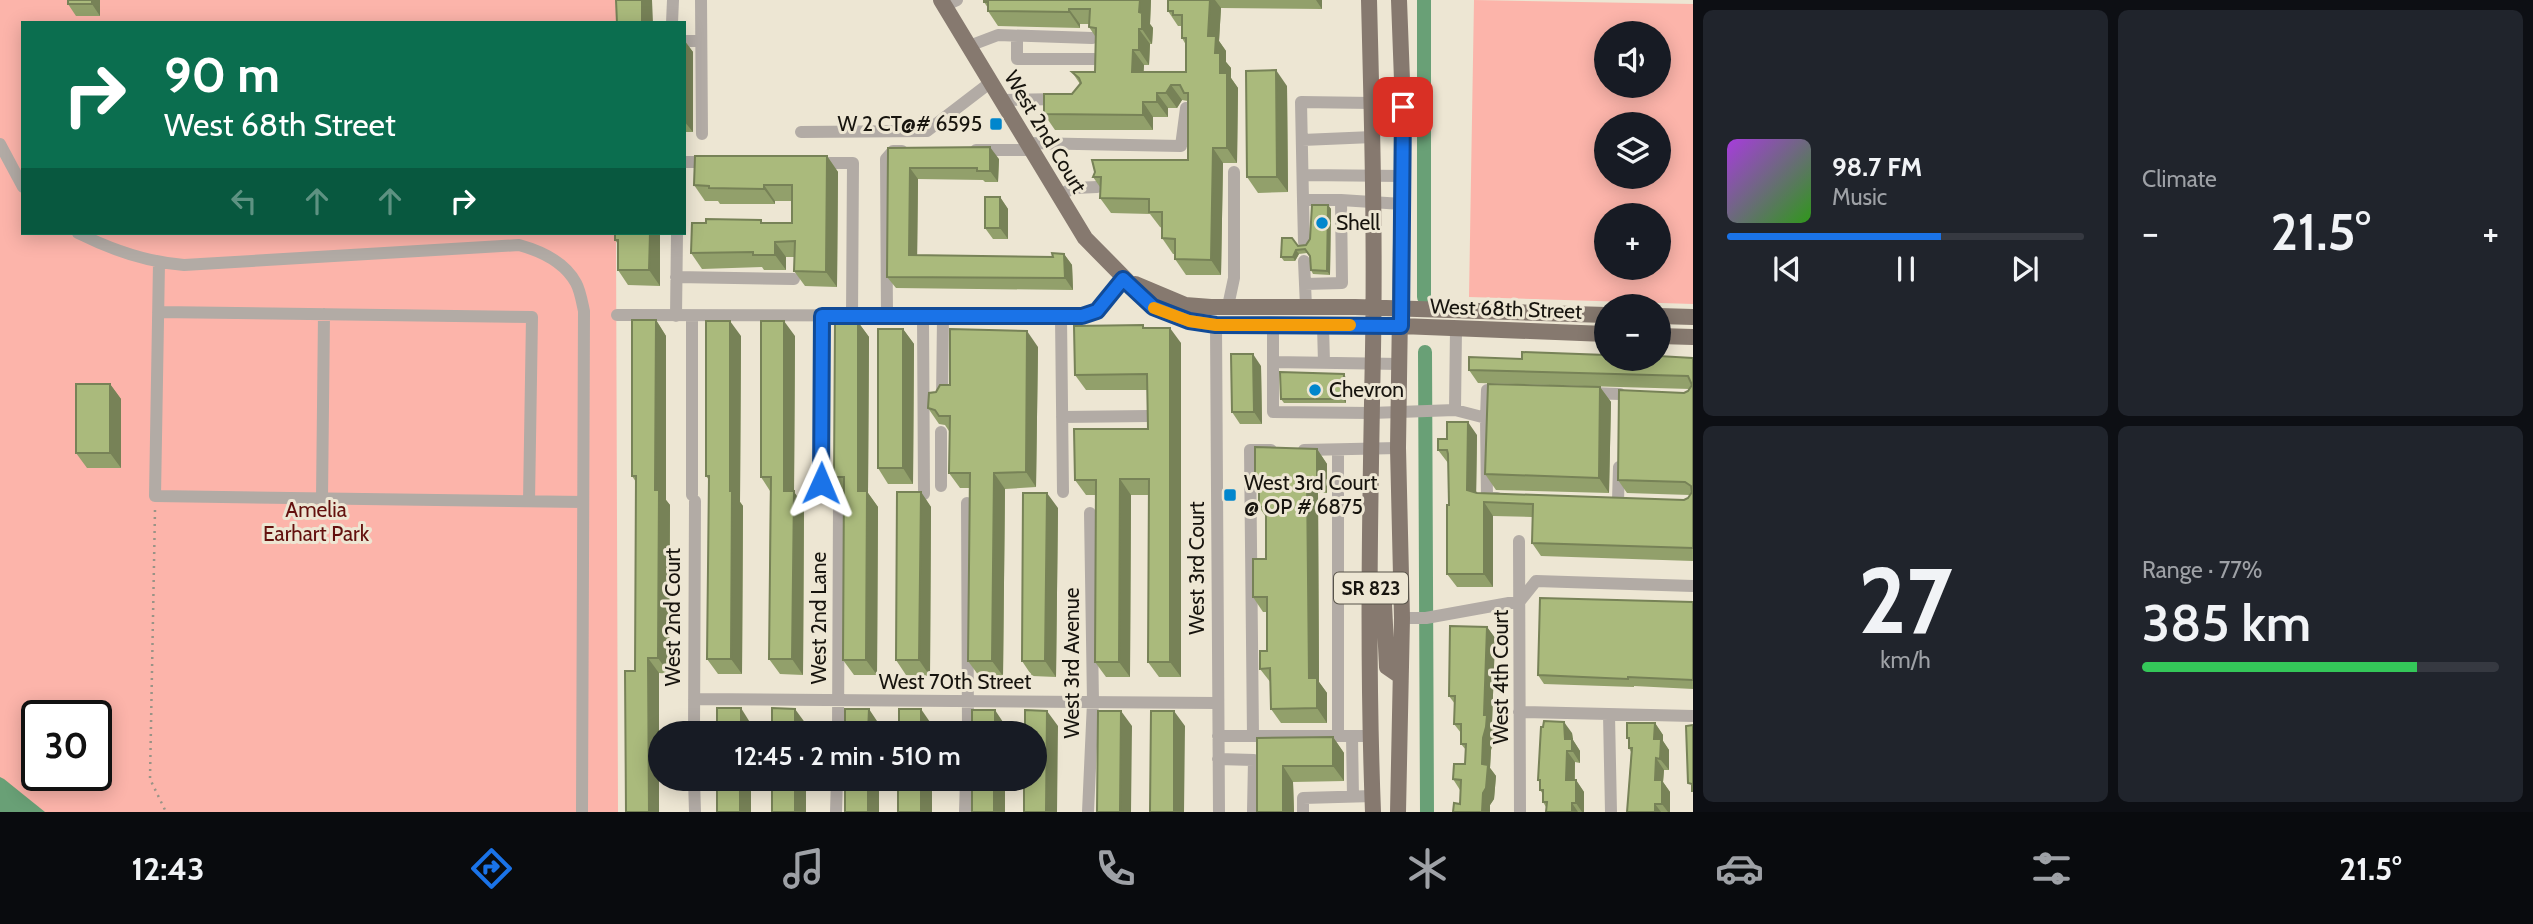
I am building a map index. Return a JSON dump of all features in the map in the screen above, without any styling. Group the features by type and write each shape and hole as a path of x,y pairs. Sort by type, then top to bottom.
{"main road":[{"name":"SR 823","path":"1368,0 1374,202 1370,450 1373,804"},
{"name":"SR 823","path":"1398,812 1402,618 1398,448 1403,107 1399,0"},
{"name":"West 2nd Court","path":"947,2 969,47 1085,237 1123,279"},
{"name":"West 68th Street","path":"1123,279 1185,305 1594,314"},
{"name":"West 68th Street","path":"1123,279 1153,307 1189,321 1216,325 1401,326 1594,334"},
{"path":"1671,316 1693,317"},
{"path":"1671,336 1693,337"},
{"path":"1371,581 1384,604 1387,667 1400,676"}],"street":[{"path":"672,21 673,0"},
{"path":"701,0 702,134"},
{"path":"969,47 998,36 1092,38"},
{"path":"1017,36 1017,59 1094,59"},
{"path":"686,41 701,41"},
{"path":"801,132 927,131 991,82"},
{"path":"1002,100 1069,98"},
{"path":"1304,242 1301,102 1372,103"},
{"path":"967,150 1030,146 1181,146 1186,108"},
{"path":"1302,140 1373,137"},
{"path":"0,144 21,183"},
{"path":"887,317 886,159 893,151 916,151"},
{"path":"686,162 723,162"},
{"path":"801,162 853,163 852,316"},
{"path":"1227,306 1234,278 1234,172"},
{"path":"1303,175 1402,176"},
{"path":"1059,195 1074,188 1097,187"},
{"path":"1303,200 1402,204"},
{"path":"1305,284 1342,283 1341,200"},
{"path":"82,235 105,247 159,263 184,265 519,245 540,251 560,264 576,283 584,310 582,812"},
{"path":"676,316 677,235"},
{"path":"1304,261 1306,307"},
{"path":"159,263 155,496 583,502"},
{"path":"676,277 794,279"},
{"path":"617,315 1082,316 1097,311 1123,279"},
{"path":"158,312 531,317 529,501"},
{"path":"321,498 324,314"},
{"name":"West 2nd Court","path":"692,316 694,721"},
{"path":"821,483 822,316"},
{"path":"923,317 924,494"},
{"path":"942,400 943,317"},
{"path":"1061,317 1063,492"},
{"path":"1273,324 1273,412 1455,410 1486,418"},
{"name":"West 3rd Court","path":"1216,325 1219,812"},
{"path":"1324,325 1324,363"},
{"path":"1455,410 1456,328"},
{"path":"1273,362 1400,364"},
{"path":"1513,498 1487,498 1486,418 1487,390 1514,390"},
{"path":"1580,393 1624,399"},
{"path":"1062,417 1149,416"},
{"path":"941,432 941,486"},
{"path":"1253,736 1250,450 1398,448"},
{"path":"1618,501 1619,448"},
{"path":"1338,450 1338,735"},
{"path":"967,502 968,721"},
{"name":"West 2nd Lane","path":"838,721 839,504"},
{"name":"West 3rd Avenue","path":"1088,812 1093,702 1090,513"},
{"name":"West 4th Court","path":"1519,541 1520,812"},
{"path":"1402,618 1426,618 1520,601 1536,581 1693,586"},
{"name":"West 70th Street","path":"694,699 1217,703"},
{"path":"1520,712 1693,716"},
{"path":"1609,715 1612,812"},
{"path":"1217,736 1372,736"},
{"path":"1352,736 1353,797"},
{"path":"1218,759 1254,760 1253,812"},
{"path":"694,791 695,812"},
{"path":"836,812 837,791"},
{"path":"965,812 966,791"},
{"path":"1303,812 1303,798 1353,797 1373,804"}],"path":[{"path":"155,496 150,779 166,812"}],"green space":[{"name":"Amelia Earhart Park","path":"0,0 616,0 616,21 21,21 21,235 616,235 618,812 0,812"},
{"path":"1474,0 1693,4 1693,304 1671,303 1671,294 1594,294 1594,301 1469,297"}],"shaded area":[{"path":"0,777 4,779 45,812 0,812"}],"building":[{"path":"68,0 92,0 92,4 68,4"},
{"path":"616,0 642,0 642,21 617,21"},
{"path":"984,0 1140,0 1142,29 1139,29 1139,50 1133,50 1132,72 1186,72 1186,38 1182,38 1182,15 1173,15 1173,11 1168,11 1168,0 1210,0 1208,36 1216,36 1215,53 1220,53 1220,73 1227,73 1227,148 1213,148 1211,260 1175,259 1175,239 1162,238 1162,212 1149,212 1149,199 1100,198 1101,177 1093,177 1095,172 1092,160 1188,160 1188,93 1184,93 1180,85 1171,85 1166,93 1157,93 1157,102 1143,102 1143,115 1044,114 1044,94 1072,94 1081,83 1072,72 1095,72 1096,28 1089,27 1090,9 1069,9 1069,12 988,11 988,2"},
{"path":"1276,70 1277,177 1247,177 1246,71"},
{"path":"990,147 990,171 977,171 977,168 910,168 909,255 1053,257 1052,253 1064,254 1065,278 887,277 888,148"},
{"path":"695,156 827,156 826,272 794,271 795,241 775,242 775,255 753,255 753,252 691,253 692,223 706,223 706,219 792,223 792,185 764,185 764,189 709,188 694,185"},
{"path":"985,197 1000,197 1000,228 985,228"},
{"name":"Shell","path":"1312,205 1328,205 1327,271 1311,270 1310,256 1305,249 1296,250 1293,257 1281,257 1282,238 1292,238 1298,246 1306,245 1310,239"},
{"path":"615,235 650,235 649,270 618,270 618,240 615,240"},
{"path":"632,320 656,320 658,658 648,658 649,812 626,812 625,671 635,671 636,476 632,476"},
{"path":"706,321 730,321 731,659 707,659 709,476 706,476"},
{"path":"761,321 784,321 784,491 794,491 792,659 769,659 771,477 761,477"},
{"path":"835,322 858,322 858,491 867,491 866,660 843,660 844,477 834,477"},
{"path":"1143,325 1143,328 1170,328 1170,662 1148,662 1149,479 1120,479 1119,662 1095,662 1096,480 1075,480 1074,429 1148,429 1147,374 1075,375 1074,326"},
{"path":"878,329 903,329 903,468 878,468"},
{"path":"950,329 1027,331 1026,472 994,473 992,661 968,661 970,473 949,473 950,416 939,416 935,410 928,408 929,393 936,392 940,385 950,385"},
{"path":"1522,352 1594,355 1594,371 1671,371 1671,357 1693,358 1693,548 1532,543 1533,504 1484,502 1484,574 1447,574 1448,454 1447,450 1438,450 1438,439 1447,439 1447,422 1468,422 1467,490 1477,493 1684,500 1692,492 1691,486 1685,482 1618,480 1619,390 1684,393 1692,385 1688,376 1469,370 1469,357 1522,359"},
{"path":"1231,354 1253,354 1254,412 1232,412"},
{"name":"Chevron","path":"1280,372 1344,374 1343,399 1281,399"},
{"path":"76,384 110,384 110,453 76,453"},
{"path":"1488,384 1600,387 1599,478 1485,474"},
{"path":"1255,447 1317,449 1317,478 1307,478 1309,678 1317,678 1317,708 1271,709 1270,668 1260,669 1260,651 1267,651 1267,597 1253,597 1253,559 1266,559 1266,507 1259,507"},
{"path":"897,492 921,492 919,660 896,660"},
{"path":"1023,493 1047,493 1045,661 1022,661"},
{"path":"1540,598 1693,602 1693,680 1538,675"},
{"path":"1450,626 1487,627 1484,715 1487,715 1482,764 1488,765 1482,812 1453,812 1454,803 1460,804 1461,780 1453,779 1454,764 1465,764 1466,744 1461,744 1461,724 1454,724 1455,696 1449,696"},
{"path":"717,708 741,708 741,721 717,721"},
{"path":"772,708 795,709 795,721 772,721"},
{"path":"845,709 869,709 868,721 845,721"},
{"path":"899,709 921,709 921,721 899,721"},
{"path":"972,710 995,710 995,721 972,721"},
{"path":"1025,710 1047,711 1047,721 1025,721"},
{"path":"1098,711 1121,711 1120,812 1097,812"},
{"path":"1151,711 1174,711 1174,812 1150,812"},
{"path":"1544,721 1564,722 1565,739 1572,739 1572,751 1567,751 1566,780 1576,780 1576,803 1572,803 1572,812 1546,812 1547,802 1543,802 1543,790 1540,790 1538,780 1541,727"},
{"path":"1627,723 1655,723 1654,739 1661,739 1660,759 1656,758 1655,780 1662,780 1662,804 1655,804 1655,812 1627,812 1632,748 1629,748 1627,738"},
{"path":"1693,725 1692,791 1692,784 1688,783 1686,726"},
{"path":"1333,737 1333,766 1283,766 1283,812 1257,812 1257,738"},
{"path":"717,791 740,791 740,812 717,812"},
{"path":"772,791 795,791 795,812 772,812"},
{"path":"845,791 868,791 868,812 845,812"},
{"path":"898,791 921,791 921,812 898,812"},
{"path":"972,791 994,791 994,812 972,812"},
{"path":"1024,791 1046,791 1046,812 1024,812"}],"waterway":[{"path":"1424,0 1424,297"},
{"path":"1425,352 1427,812"}],"slow traffic":[{"path":"1154,308 1189,321 1216,325 1350,325"}],"place":[{"name":"W 2 CT@# 6595","path":"996,124"},
{"name":"Shell","path":"1322,223"},
{"name":"Chevron","path":"1315,390"},
{"name":"West 3rd Court @ OP # 6875","path":"1230,495"}],"route":[{"path":"821,483 822,316 1082,316 1097,311 1123,279 1153,307 1189,321 1216,325 1401,326 1403,107"}]}
